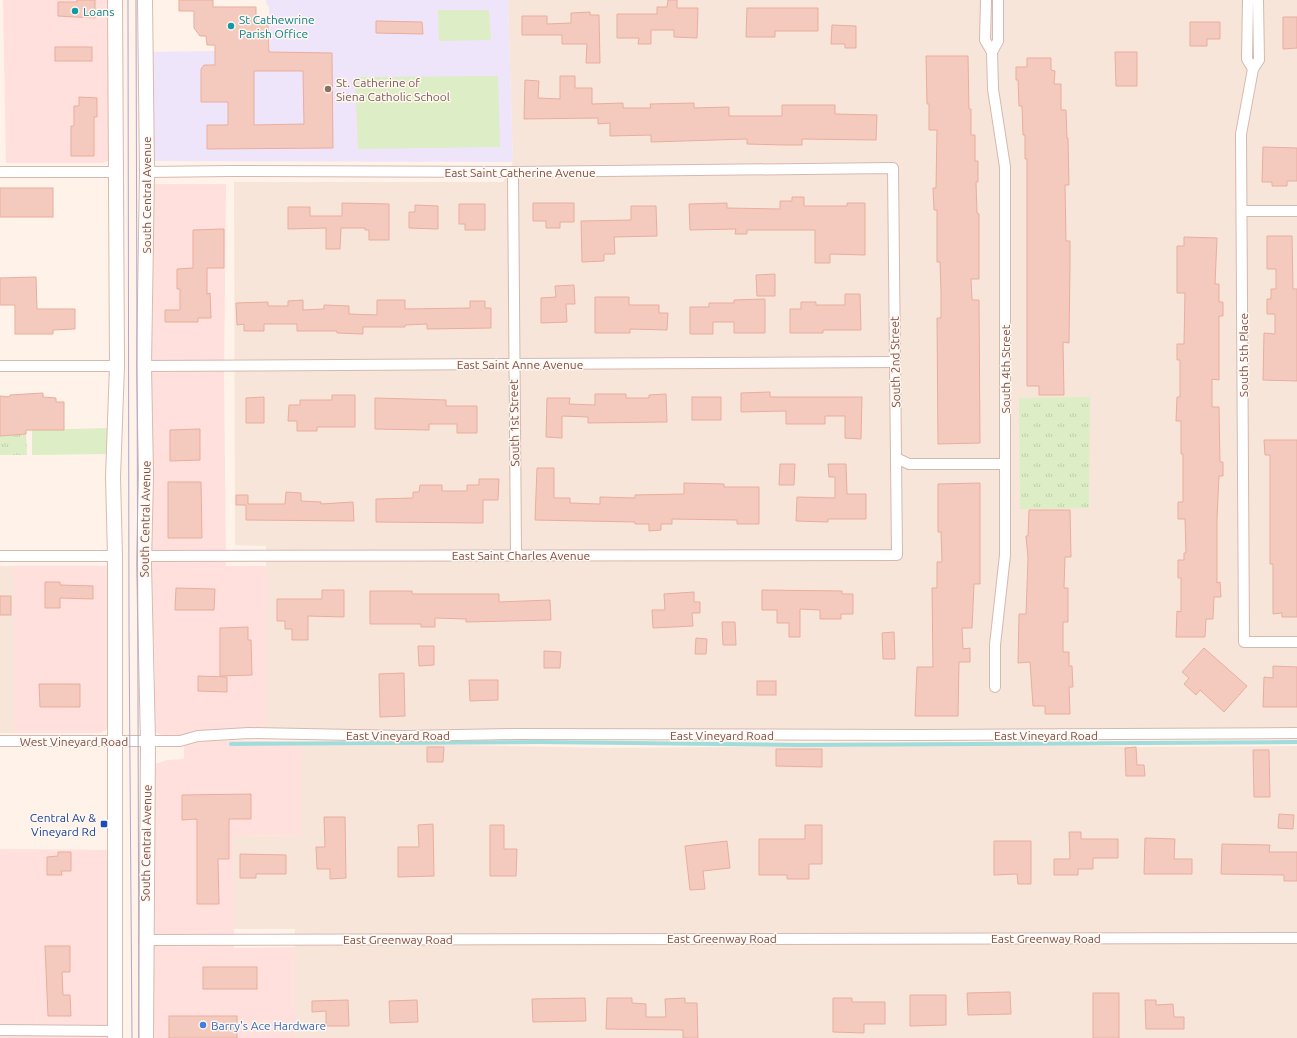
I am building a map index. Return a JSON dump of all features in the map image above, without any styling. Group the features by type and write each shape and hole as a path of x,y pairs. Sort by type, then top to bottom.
{"main road":[{"path":"114,0 117,366 113,477 115,556 115,1034"},
{"name":"South Central Avenue","path":"145,0 147,172 144,366 146,475 144,556 148,742 146,1038"}],"street":[{"name":"South 4th Street","path":"986,0 985,40 992,52 993,89 1005,167 1005,555 995,645 995,687"},
{"name":"South 4th Street","path":"992,52 998,41 998,0"},
{"name":"South 5th Place","path":"1248,0 1247,59 1253,69"},
{"name":"South 5th Place","path":"1258,0 1259,60 1253,69 1241,134 1244,642 1297,642"},
{"path":"985,27 998,28"},
{"path":"1247,31 1259,31"},
{"name":"East Saint Catherine Avenue","path":"147,172 513,172 893,168"},
{"name":"South 2nd Street","path":"893,168 897,555"},
{"path":"0,172 116,172"},
{"name":"South 1st Street","path":"513,172 516,554"},
{"path":"1242,211 1297,211"},
{"name":"East Saint Anne Avenue","path":"144,366 895,362"},
{"path":"0,366 117,366"},
{"path":"896,458 909,464 1005,464"},
{"name":"East Saint Charles Avenue","path":"144,556 516,554 897,555"},
{"path":"0,556 115,556"},
{"name":"East Vineyard Road","path":"148,742 180,741 198,736 249,733 398,736 516,734 927,735 1297,733"},
{"name":"West Vineyard Road","path":"0,740 148,742"},
{"name":"East Greenway Road","path":"146,940 1297,938"},
{"path":"0,1030 115,1034"}],"shaded area":[{"path":"3,0 111,0 110,160 102,163 6,163"},
{"name":"St. Catherine of Siena Catholic School","path":"266,0 508,0 513,162 152,161 145,52 270,50 269,6 266,4"},
{"path":"508,0 1297,0 1297,728 904,731 266,730 266,546 235,545 234,182 503,182 513,162"},
{"path":"153,184 226,184 224,376 226,566 267,566 266,730 215,729 185,736 167,737 152,731 148,720 155,677 154,641 148,613"},
{"path":"0,566 14,566 14,733 0,733"},
{"path":"14,566 108,566 112,725 106,730 100,733 14,733"},
{"path":"210,740 302,742 302,835 234,836 234,948 295,947 295,1038 149,1038 153,765 167,760 184,759 184,746"},
{"path":"302,742 609,748 1043,744 1139,747 1297,746 1297,1038 295,1038 295,929 234,929 234,836 302,835"},
{"path":"0,849 110,850 117,1038 0,1038"}],"green space":[{"path":"438,10 489,10 491,40 439,41"},
{"path":"498,76 500,147 358,149 355,77"},
{"path":"1090,397 1089,508 1020,509 1019,398"},
{"path":"108,428 108,454 32,455 32,430"},
{"path":"26,434 27,455 0,455 0,436"}],"building":[{"name":"Loans","path":"77,0 95,0 95,18 58,16 58,2 77,2"},
{"path":"179,0 213,0 213,7 256,7 256,25 268,24 269,52 332,53 333,148 207,149 207,125 228,125 228,102 201,102 201,69 204,65 215,65 215,45 207,45 206,36 200,36 194,28 194,11 179,11","holes":["254,71 303,71 304,124 254,125"]},
{"path":"668,0 677,0 677,8 698,8 697,38 674,37 674,30 651,30 651,44 638,44 639,38 617,38 617,14 657,14 657,7 667,7"},
{"path":"747,8 818,8 818,31 775,31 775,37 746,37"},
{"path":"590,12 590,15 599,15 600,63 586,63 587,44 562,44 562,35 522,35 522,16 547,16 547,24 571,23 571,13"},
{"path":"1283,17 1297,17 1297,48 1283,49"},
{"path":"376,21 422,22 423,34 376,33"},
{"path":"1190,22 1220,22 1220,39 1207,39 1207,46 1190,46"},
{"path":"832,25 856,26 856,48 845,48 845,44 831,44"},
{"path":"55,47 92,47 92,61 55,61"},
{"path":"1115,52 1137,52 1137,86 1116,86"},
{"path":"926,56 968,56 971,135 975,135 975,161 978,161 978,182 976,182 977,213 979,214 979,279 971,279 972,300 979,300 980,443 938,444 937,318 941,318 941,292 940,262 937,262 937,210 934,210 933,188 936,188 937,130 929,130"},
{"path":"1027,58 1051,58 1051,70 1055,71 1054,84 1061,84 1061,110 1066,110 1069,185 1065,185 1066,241 1070,241 1070,263 1069,343 1063,342 1064,395 1039,395 1039,386 1027,386 1027,159 1025,159 1025,135 1023,135 1022,106 1019,106 1016,67 1027,67"},
{"path":"560,76 575,76 575,88 592,88 592,104 623,103 623,108 651,108 650,104 694,103 694,108 729,107 729,116 782,116 782,105 835,105 835,114 877,115 876,140 802,139 802,145 747,144 747,139 651,142 651,135 610,136 610,123 598,124 598,118 524,119 525,80 539,81 538,98 560,99"},
{"path":"79,97 97,98 97,117 94,117 94,156 71,156 71,126 74,126 74,106 79,106"},
{"path":"1263,147 1297,148 1297,181 1287,181 1287,186 1272,186 1272,182 1262,182"},
{"path":"0,188 53,188 53,217 0,217"},
{"path":"792,197 804,197 804,206 847,206 847,203 865,203 865,255 830,254 830,263 815,263 815,230 747,230 747,234 735,234 736,229 690,230 689,204 727,203 727,208 780,209 780,201 792,201"},
{"path":"342,203 389,204 389,240 369,240 369,230 365,230 365,228 341,228 340,249 326,249 326,228 288,229 288,207 310,207 310,216 342,216"},
{"path":"533,203 574,203 574,222 560,222 560,228 546,228 546,221 533,221"},
{"path":"459,204 485,204 485,230 465,230 465,224 459,224"},
{"path":"415,205 438,206 438,229 409,228 409,212 415,212"},
{"path":"631,206 656,206 657,236 614,237 615,254 604,254 604,261 582,262 581,221 631,220"},
{"path":"224,229 224,268 207,268 207,294 210,293 211,318 198,318 198,322 165,322 165,310 180,310 180,289 177,289 177,269 193,268 193,230"},
{"path":"1267,236 1292,236 1293,289 1297,289 1297,381 1263,380 1264,333 1275,334 1275,314 1267,314 1267,299 1271,299 1271,289 1276,289 1276,269 1267,269"},
{"path":"1184,237 1217,238 1215,284 1219,284 1219,302 1223,302 1223,316 1219,316 1219,380 1212,379 1212,407 1219,407 1220,462 1223,462 1223,476 1219,476 1217,519 1217,583 1220,582 1221,597 1214,597 1213,619 1206,619 1205,637 1176,637 1177,611 1181,612 1181,578 1178,578 1178,560 1184,560 1184,553 1186,553 1185,519 1178,519 1178,502 1183,502 1183,454 1181,454 1181,421 1176,421 1177,397 1180,397 1180,360 1177,360 1177,344 1184,344 1185,293 1177,293 1177,246 1184,246"},
{"path":"775,274 775,296 757,296 756,275"},
{"path":"36,277 37,309 75,309 75,329 53,330 53,334 15,334 15,305 0,305 0,278"},
{"path":"574,285 575,304 566,304 567,322 541,323 541,298 556,297 555,286"},
{"path":"845,294 860,294 861,330 823,330 823,333 790,333 790,309 801,309 801,302 816,302 816,305 845,305"},
{"path":"595,297 629,297 629,305 659,305 659,313 668,313 667,330 630,329 630,333 595,333"},
{"path":"765,299 765,333 734,333 734,322 713,322 713,334 690,334 690,307 709,307 709,303 734,303 734,300"},
{"path":"303,300 303,310 324,309 324,305 349,306 349,314 377,315 377,300 405,300 405,309 470,308 470,301 485,301 485,308 491,308 491,328 427,329 427,324 405,325 405,327 363,327 363,334 337,333 337,331 297,331 297,324 264,324 264,331 244,331 244,324 237,325 236,303 268,302 268,306 288,306 288,301"},
{"path":"770,392 770,397 862,397 861,439 845,438 845,416 825,416 825,424 786,424 786,411 741,412 741,393"},
{"path":"43,393 43,397 56,398 56,402 64,402 64,430 26,430 26,434 0,436 0,396 9,397 10,395"},
{"path":"595,394 626,394 626,398 649,398 649,395 666,394 667,422 588,423 588,417 562,416 562,438 546,437 547,398 570,398 569,404 595,405"},
{"path":"332,395 355,395 355,427 317,427 317,431 297,431 297,421 288,421 289,405 300,405 300,400 332,400"},
{"path":"264,397 264,423 246,423 246,398"},
{"path":"692,397 721,397 721,420 692,420"},
{"path":"375,398 446,400 446,406 477,406 477,433 457,433 457,424 429,424 429,430 375,429"},
{"path":"200,429 200,460 170,461 170,430"},
{"path":"1264,440 1297,440 1297,617 1282,617 1282,613 1273,614 1273,564 1270,564 1270,455 1265,455"},
{"path":"780,464 795,464 794,485 779,485"},
{"path":"828,464 846,464 847,494 866,494 866,519 828,519 828,522 796,521 797,497 835,498 835,477 829,477"},
{"path":"537,468 554,468 554,498 570,498 570,503 600,504 600,497 635,498 635,495 684,494 684,483 724,484 724,487 759,487 759,524 737,524 737,520 672,519 672,524 661,524 661,530 649,531 649,524 635,524 635,522 535,520"},
{"path":"479,479 499,479 498,500 483,500 483,523 376,522 376,499 413,498 413,492 419,492 420,485 442,485 442,491 467,491 467,485 479,485"},
{"path":"168,482 201,482 202,538 168,538"},
{"path":"980,483 980,584 974,584 972,628 962,628 963,649 970,648 970,662 959,662 958,716 915,716 917,667 933,667 932,588 937,588 937,562 942,562 941,532 938,532 938,484"},
{"path":"286,492 301,493 301,501 321,502 321,504 353,502 354,521 246,520 246,505 236,505 236,495 248,495 248,504 285,504"},
{"path":"1029,510 1070,510 1071,557 1065,557 1064,588 1068,588 1068,622 1063,622 1063,652 1069,652 1069,666 1072,666 1073,687 1069,687 1070,714 1045,714 1045,706 1033,706 1030,662 1018,663 1019,614 1026,614 1028,558 1026,536 1028,536"},
{"path":"45,582 60,582 60,585 93,586 93,599 60,598 60,608 45,608"},
{"path":"176,588 215,589 214,610 175,610"},
{"path":"322,590 344,590 344,617 308,616 308,640 292,640 292,629 285,629 285,621 277,621 277,599 322,599"},
{"path":"762,590 842,591 842,594 853,594 853,614 841,614 841,619 820,619 820,610 800,609 800,637 789,637 789,623 777,623 777,610 762,610"},
{"path":"370,591 412,591 412,594 499,594 499,602 550,600 551,620 466,622 466,619 435,618 435,627 421,627 421,624 370,624"},
{"path":"694,592 694,602 700,602 700,613 692,613 693,626 653,628 652,610 665,610 664,594"},
{"path":"0,596 11,596 11,615 0,615"},
{"path":"722,622 735,622 736,645 723,645"},
{"path":"248,627 248,640 251,640 252,675 220,676 220,628"},
{"path":"894,632 895,659 883,659 882,633"},
{"path":"696,638 707,639 706,654 695,654"},
{"path":"418,646 434,646 434,665 419,666"},
{"path":"1204,648 1247,686 1224,712 1200,690 1196,695 1184,684 1189,678 1182,672"},
{"path":"544,651 561,652 560,668 544,668"},
{"path":"1273,666 1297,667 1297,707 1263,707 1264,677 1273,678"},
{"path":"404,673 405,716 380,717 379,674"},
{"path":"198,676 227,677 227,692 198,691"},
{"path":"469,680 498,680 498,700 470,701"},
{"path":"757,681 776,681 776,695 757,695"},
{"path":"39,684 80,684 80,707 40,707"},
{"path":"427,747 444,747 443,762 427,762"},
{"path":"1136,747 1137,765 1144,765 1145,776 1126,776 1125,748"},
{"path":"776,749 822,749 822,767 776,766"},
{"path":"1253,750 1269,750 1270,797 1254,797"},
{"path":"251,794 251,819 229,819 229,859 218,859 219,904 197,904 197,819 182,820 182,795"},
{"path":"1279,814 1294,815 1293,829 1278,828"},
{"path":"324,817 345,817 346,878 330,879 330,869 317,869 316,847 325,847"},
{"path":"433,824 434,876 398,877 398,847 419,847 418,825"},
{"path":"490,825 504,825 504,849 517,849 516,876 490,876"},
{"path":"805,825 822,825 822,864 809,864 809,879 787,879 787,875 759,875 759,839 805,839"},
{"path":"1069,832 1081,832 1081,839 1118,839 1118,858 1093,858 1093,869 1078,869 1078,875 1054,875 1054,859 1070,859"},
{"path":"1145,838 1175,839 1174,859 1192,859 1192,874 1144,874"},
{"path":"727,841 730,868 703,871 705,889 690,890 685,846"},
{"path":"994,841 1031,841 1031,884 1018,884 1017,874 994,875"},
{"path":"1222,844 1270,845 1269,852 1297,852 1297,881 1284,881 1284,875 1221,874"},
{"path":"58,852 71,852 71,871 61,871 62,875 47,875 47,857 58,856"},
{"path":"240,854 286,855 286,874 256,874 256,878 240,878"},
{"path":"45,946 70,946 70,972 62,972 63,995 70,995 71,1016 48,1016"},
{"path":"203,967 257,967 257,989 203,989"},
{"path":"1010,992 1011,1014 968,1015 967,993"},
{"path":"1093,993 1119,993 1119,1038 1093,1038"},
{"path":"910,995 946,995 946,1025 910,1026"},
{"path":"585,998 586,1021 533,1022 532,999"},
{"path":"607,998 632,998 632,1003 646,1004 646,1017 666,1017 665,999 685,998 685,1003 697,1003 698,1038 683,1038 683,1030 606,1029"},
{"path":"833,998 852,998 852,1002 885,1002 885,1024 864,1024 864,1033 833,1032"},
{"path":"348,1000 349,1026 326,1026 326,1011 312,1012 312,1001"},
{"path":"417,1000 418,1022 390,1023 389,1001"},
{"path":"1145,1000 1156,1000 1156,1005 1173,1004 1174,1017 1184,1017 1184,1029 1146,1029"},
{"name":"Barry's Ace Hardware","path":"169,1016 237,1016 237,1038 169,1038"}],"waterway":[{"path":"231,744 540,742 797,745 1297,742"}],"tram line":[{"path":"128,0 129,629 132,1038"},
{"path":"136,0 139,1038"}],"place":[{"name":"Loans","path":"75,11"},
{"name":"St Cathewrine Parish Office","path":"231,26"},
{"name":"St. Catherine of Siena Catholic School","path":"328,89"},
{"name":"Central Av & Vineyard Rd","path":"104,824"},
{"name":"Barry's Ace Hardware","path":"203,1025"}]}
